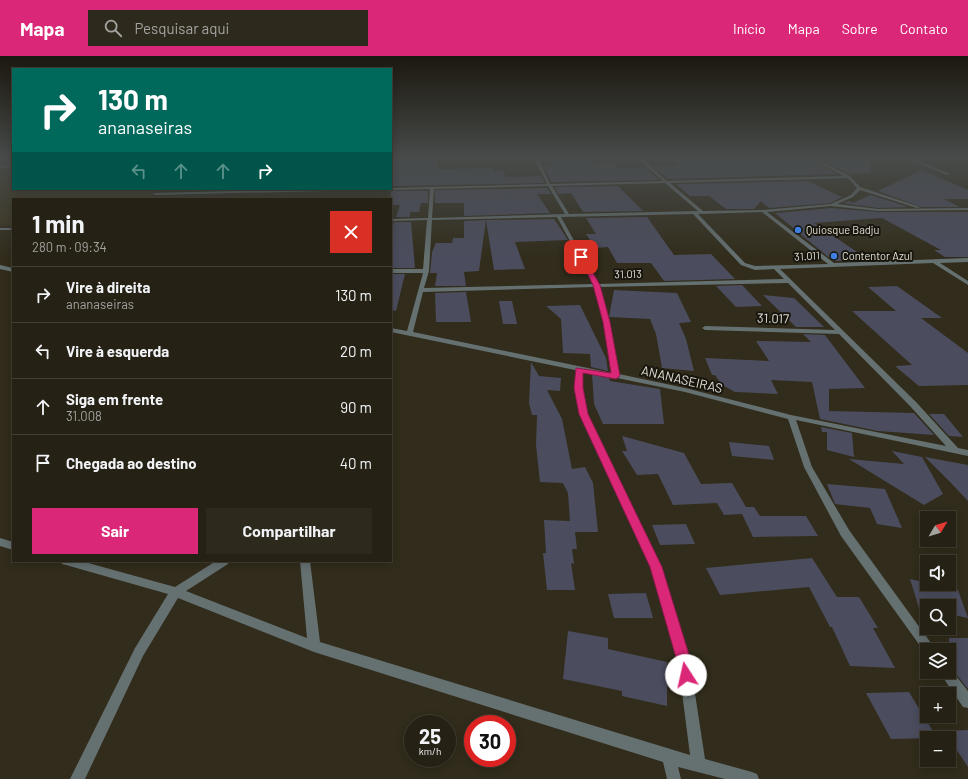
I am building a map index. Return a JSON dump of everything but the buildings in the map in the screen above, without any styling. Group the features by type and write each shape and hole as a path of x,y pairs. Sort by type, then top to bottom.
{"street":[{"path":"155,194 251,192"},
{"path":"410,334 426,271 432,192"},
{"path":"553,192 568,216"},
{"path":"678,192 700,212"},
{"path":"831,205 852,196 856,192"},
{"path":"871,192 924,209"},
{"path":"392,220 763,211 831,205 878,210 968,209"},
{"path":"763,211 833,265"},
{"name":"31.011","path":"694,212 743,264 755,268 968,260"},
{"path":"558,216 596,285 606,322 616,376"},
{"path":"0,229 12,229"},
{"path":"935,262 968,283"},
{"path":"0,267 12,270"},
{"path":"776,268 913,404 955,450"},
{"path":"392,271 426,271"},
{"name":"31.013","path":"420,290 788,281"},
{"name":"31.017","path":"705,328 840,332"},
{"name":"ANANASEIRAS","path":"392,332 410,334 685,390 791,418 968,453"},
{"path":"579,369 578,388 584,414 658,574 684,661 698,763"},
{"path":"791,418 808,467 845,533 925,643"},
{"path":"0,542 12,546"},
{"path":"70,562 176,592 314,646 669,757 698,763 752,779"},
{"path":"77,779 139,652 176,592 222,562"},
{"path":"305,562 314,646"},
{"path":"951,679 968,702"},
{"path":"669,757 674,779"}],"shaded area":[{"path":"0,192 158,192 150,198 12,198 12,225 0,226"}],"place":[{"name":"Quiosque Badju","path":"798,230"},
{"name":"Contentor Azul","path":"834,256"}],"route":[{"path":"581,257 596,285 606,322 616,376 579,369 578,388 584,414 656,567 684,661 686,675"}]}
